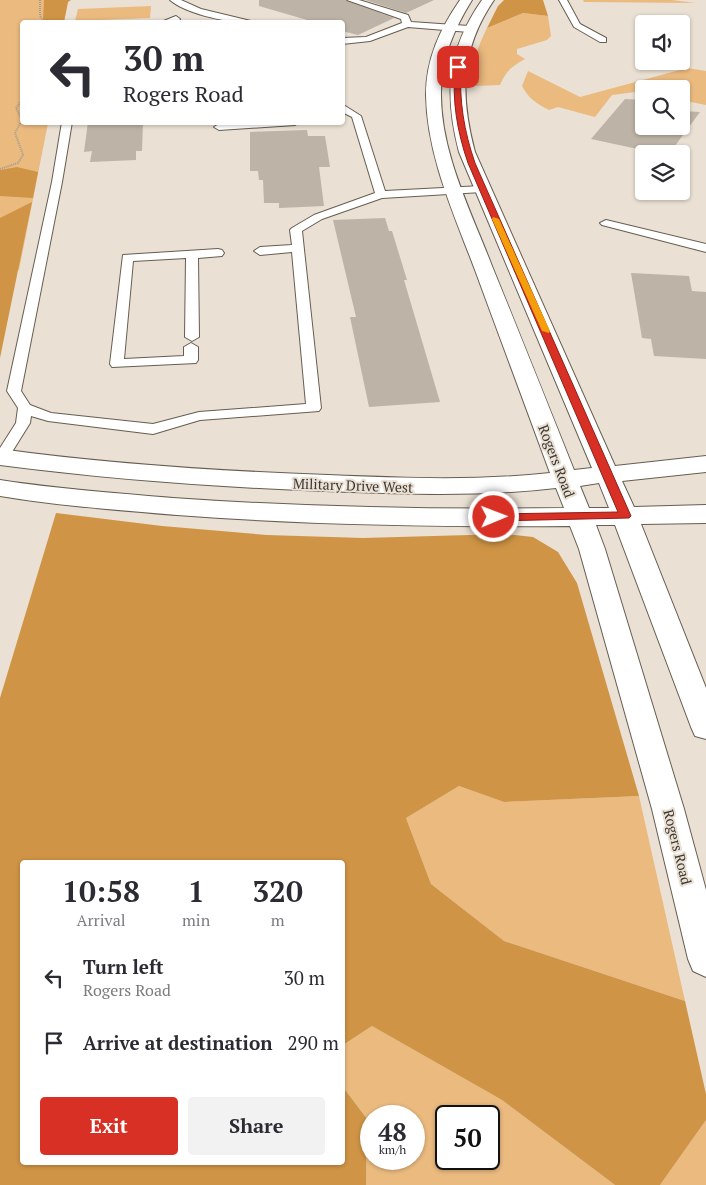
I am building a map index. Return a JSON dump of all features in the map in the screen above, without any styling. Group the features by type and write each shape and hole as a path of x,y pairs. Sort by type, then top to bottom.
{"main road":[{"name":"Rogers Road","path":"466,0 449,27 437,60 433,103 445,184 592,548 668,809 706,959"},
{"path":"488,0 469,29 460,56 457,99 463,139 480,184 542,321 625,516 706,727"},
{"name":"Military Drive West","path":"1,457 59,465 211,479 348,485 456,487 564,479 706,464"},
{"path":"0,488 43,495 250,513 444,518 706,514"}],"lane":[{"path":"174,0 199,11 242,20"},
{"path":"352,0 404,17 407,24"},
{"path":"563,0 573,23 581,30 602,40"},
{"path":"345,41 367,39 407,24 469,29"},
{"path":"346,112 356,116 381,183 381,195"},
{"path":"66,125 57,182 14,392 25,408 48,417 154,429 196,409 314,408 296,230 318,217 381,195 445,184 480,184"},
{"path":"219,127 249,125"},
{"path":"606,224 706,248"},
{"path":"260,251 298,248"},
{"path":"192,255 191,360 117,364 127,258 192,255 218,254"},
{"path":"1,457 23,423 25,408"}],"path":[{"path":"40,0 40,14 42,20"},
{"path":"20,103 16,108 20,116"},
{"path":"0,169 18,163 23,155 15,133 20,124"}],"shaded area":[{"path":"0,0 68,0 64,20 20,20 20,125 48,125 19,270 0,263"},
{"path":"44,0 71,0 68,2 64,20 43,20"},
{"path":"504,0 543,0 548,16 523,13 487,28 498,6"},
{"path":"583,0 672,0 695,3 584,2"},
{"path":"151,6 150,18 75,20 78,9"},
{"path":"523,13 548,16 551,36 547,40 517,49 517,54 525,59 510,69 500,85 476,86 474,64 487,28"},
{"path":"690,68 706,71 706,105 690,102 690,80 643,80"},
{"path":"528,71 580,97 635,82 635,92 612,95 595,117 558,107 549,110 533,100 522,86"},
{"path":"17,167 38,172 33,198 0,196 0,170"},
{"path":"32,202 0,358 0,218"},
{"path":"56,513 162,526 267,535 363,538 505,534 533,537 558,552 577,583 639,796 504,802 459,786 406,818 431,884 504,941 685,1001 706,1094 706,1120 660,1185 615,1185 502,1100 372,1026 345,1044 345,860 20,860 20,1165 345,1165 345,1090 360,1110 360,1170 366,1170 366,1185 0,1185 0,698"},
{"path":"459,786 504,802 639,796 685,1001 504,941 431,884 406,818"},
{"path":"372,1026 502,1100 615,1185 366,1185 366,1170 425,1170 425,1105 360,1105 360,1110 345,1090 345,1044"},
{"path":"706,1120 706,1185 660,1185"}],"building":[{"path":"259,0 345,0 394,18 358,35 345,32 345,20 307,20 259,6"},
{"path":"365,0 434,0 406,13"},
{"path":"625,99 635,100 635,135 683,135 676,145 635,145 635,148 591,139"},
{"path":"690,111 700,112 690,126"},
{"path":"88,125 143,125 142,151 136,151 136,160 90,162 92,151 84,152"},
{"path":"307,130 308,136 325,136 330,167 319,167 324,206 279,208 279,203 264,203 263,180 259,180 258,171 250,171 250,132"},
{"path":"385,218 389,231 392,231 407,280 404,280 440,402 369,407 350,317 356,317 333,220"},
{"path":"631,273 689,276 692,291 706,292 706,359 654,356 651,339 642,338"}],"slow traffic":[{"path":"495,219 546,331"}],"route":[{"path":"458,67 458,113 463,139 471,163 538,312 625,516 494,517"}]}
